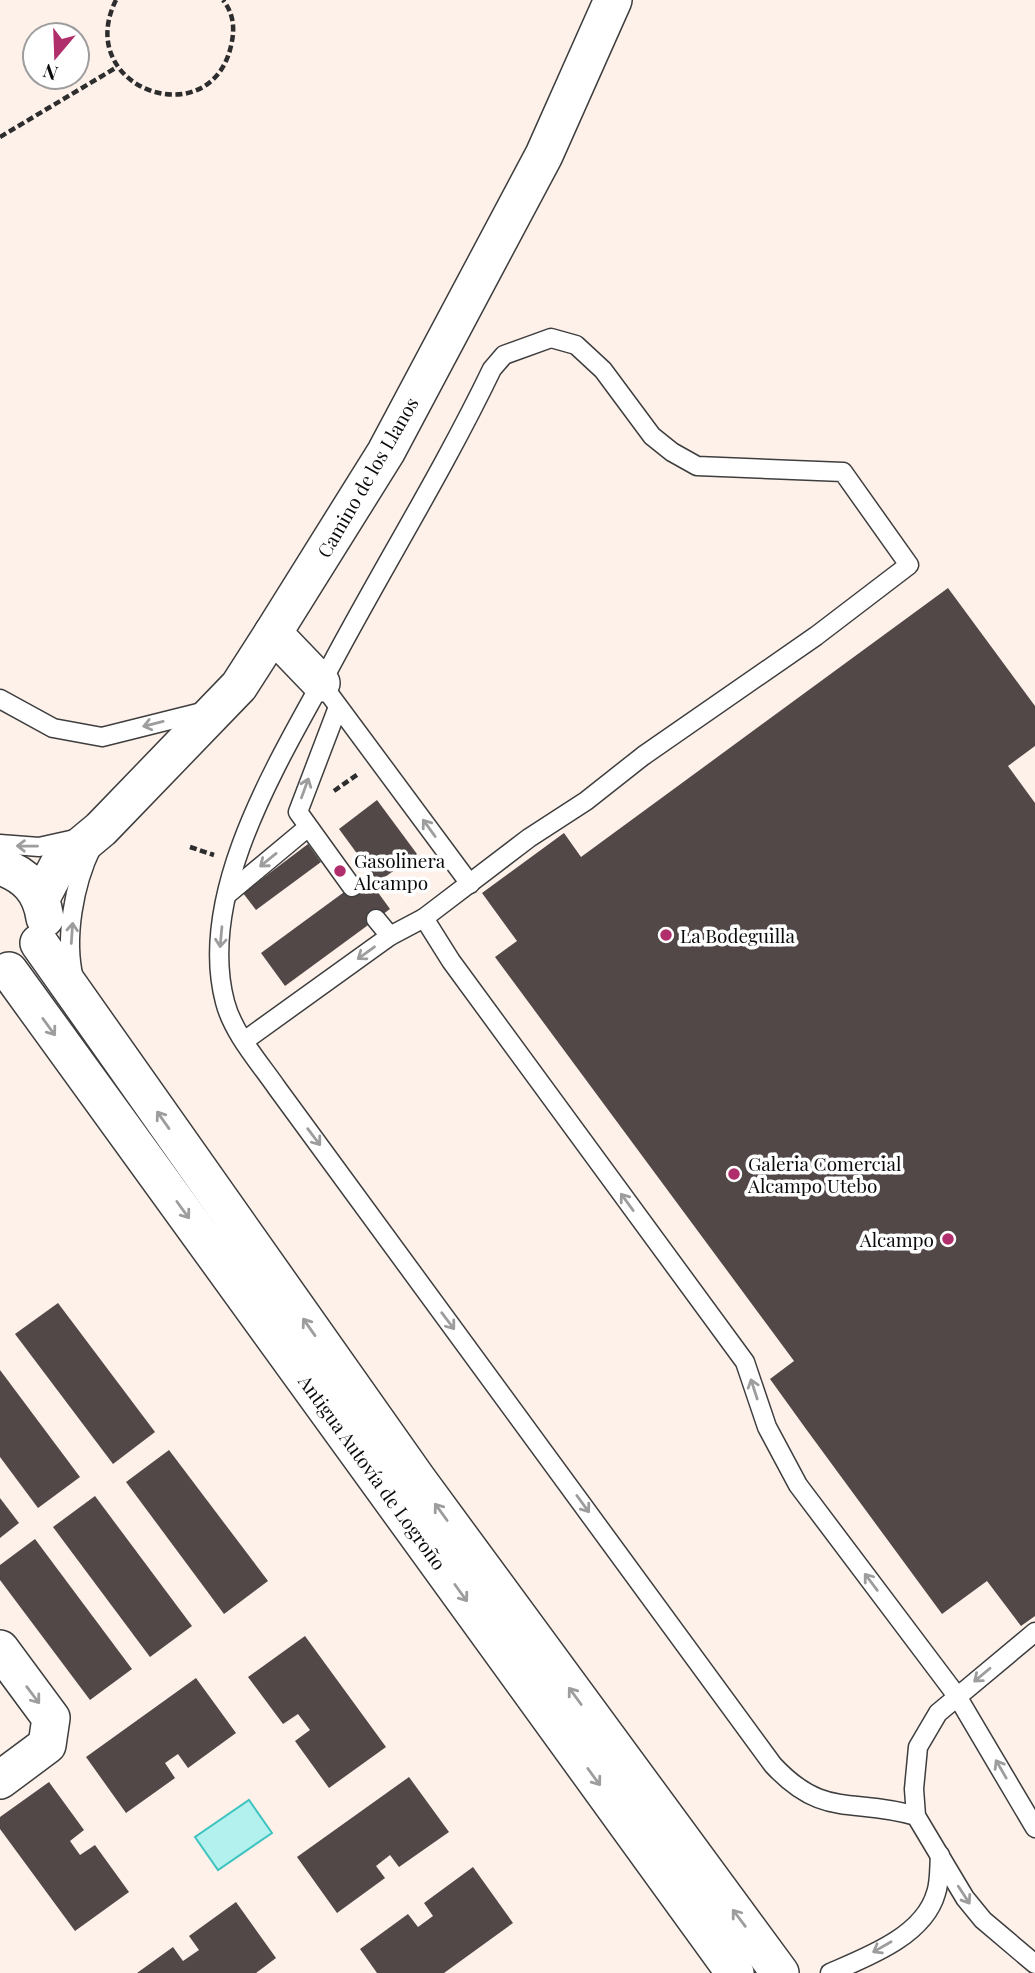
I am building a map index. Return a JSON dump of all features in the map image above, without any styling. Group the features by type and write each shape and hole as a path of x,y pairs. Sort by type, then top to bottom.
{"street":[{"name":"Camino de los Llanos","path":"21,880 59,864 101,829 239,686 386,452 544,155 613,0"},
{"path":"273,633 330,695"},
{"path":"5,973 21,966 39,943 45,917 21,880"},
{"name":"Antigua Autovía de Logroño","path":"39,943 417,1479 782,1971"},
{"name":"Antigua Autovía de Logroño","path":"5,973 735,1973"},
{"path":"0,1649 51,1718 47,1745 0,1780"}],"lane":[{"path":"244,1041 390,936 424,918 529,838 586,801 643,756 816,636 909,565 843,472 697,466 672,452 652,436 603,370 576,345 551,338 504,355 492,369 437,475 330,695 298,812 352,887"},
{"path":"330,695 470,884"},
{"path":"330,695 277,760 251,818 229,892 222,933 220,972 225,1004 244,1041 773,1765 800,1791 816,1799 833,1804 890,1808 916,1816"},
{"path":"0,699 53,727 102,737 219,707"},
{"path":"229,892 307,828"},
{"path":"0,844 63,844 101,829"},
{"path":"79,1000 71,964 76,889 84,863 101,829"},
{"path":"424,918 479,1000 745,1362 767,1427 798,1486 957,1696 1035,1828"},
{"path":"376,919 390,936"},
{"path":"1031,1965 983,1920 940,1855 916,1816 914,1777 918,1747 938,1713 1035,1632"},
{"path":"830,1973 858,1961 920,1923 936,1894 940,1855"}],"path":[{"path":"116,0 108,16 109,42 117,67 128,79 165,97 191,92 205,84 229,57 234,33 231,10 223,0"},
{"path":"0,137 117,67"},
{"path":"298,812 319,802 378,759"}],"water":[{"path":"249,1800 272,1833 218,1870 195,1837"}],"building":[{"name":"Alcampo","path":"948,588 1035,706 1035,746 1008,766 1035,803 1035,1616 1021,1626 987,1581 942,1614 770,1379 794,1361 495,957 517,941 482,893 564,833 581,857"},
{"path":"377,800 417,854 378,882 339,829"},
{"path":"308,844 321,862 256,910 243,893"},
{"path":"366,876 390,909 285,986 261,953"},
{"path":"58,1303 155,1432 113,1464 15,1334"},
{"path":"0,1370 80,1477 38,1508 0,1457"},
{"path":"169,1450 268,1581 224,1614 126,1482"},
{"path":"95,1496 192,1626 150,1657 53,1527"},
{"path":"0,1498 19,1523 0,1538"},
{"path":"35,1539 132,1669 90,1700 0,1580 0,1565"},
{"path":"305,1636 386,1747 329,1788 295,1741 310,1730 298,1714 283,1724 248,1677"},
{"path":"196,1678 236,1733 188,1768 178,1754 165,1763 175,1778 126,1813 86,1757"},
{"path":"409,1777 449,1832 399,1867 390,1855 376,1866 385,1878 337,1913 297,1857"},
{"path":"49,1782 84,1830 70,1841 80,1855 95,1845 129,1892 75,1931 0,1829 0,1817"},
{"path":"473,1867 513,1923 444,1973 377,1973 360,1949 408,1914 418,1927 433,1916 424,1903"},
{"path":"236,1902 276,1958 256,1973 137,1973 173,1947 183,1961 199,1950 189,1936"}],"place":[{"name":"Gasolinera Alcampo","path":"340,871"},
{"name":"La Bodeguilla","path":"666,935"},
{"name":"Galeria Comercial Alcampo Utebo","path":"734,1174"},
{"name":"Alcampo","path":"948,1239"}]}
